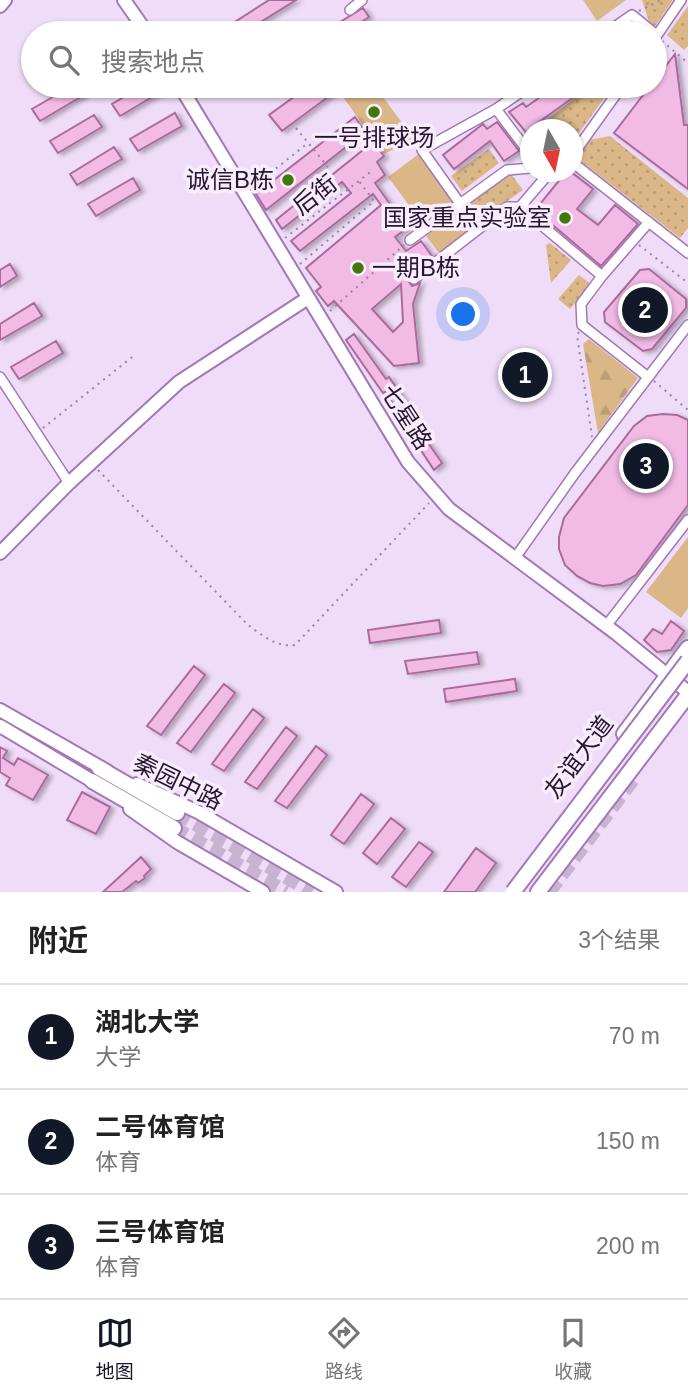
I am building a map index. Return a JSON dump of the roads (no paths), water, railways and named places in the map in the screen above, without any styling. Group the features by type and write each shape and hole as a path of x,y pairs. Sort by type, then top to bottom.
{"main road":[{"name":"友谊大道","path":"505,892 688,648"},
{"path":"513,892 688,661"},
{"path":"524,892 688,675"},
{"name":"友谊大道","path":"538,892 688,693"},
{"path":"637,774 655,739"},
{"path":"96,774 176,820"}],"street":[{"path":"0,6 5,0"},
{"path":"124,0 139,21"},
{"path":"350,10 362,0"},
{"path":"665,21 681,0"},
{"path":"623,21 632,15 639,21"},
{"name":"七星路","path":"187,98 408,462 449,509 606,626 688,693"},
{"path":"478,229 422,150 512,98"},
{"path":"583,141 613,98"},
{"path":"496,109 520,141"},
{"path":"410,240 507,170 520,169"},
{"path":"583,171 687,249"},
{"path":"520,207 541,182"},
{"path":"414,279 507,207 520,207 602,276"},
{"path":"648,377 582,326 581,304 649,222"},
{"path":"0,553 69,483 179,382 307,298"},
{"path":"515,558 594,448 688,325"},
{"path":"0,377 69,483"},
{"path":"606,626 688,520"},
{"name":"秦园中路","path":"0,710 96,774 177,842 263,892"},
{"name":"秦园中路","path":"0,726 96,774 178,802 336,892"}],"tunnel":[{"path":"549,892 637,774"},
{"path":"177,813 312,892"},
{"path":"174,828 286,892"}],"place":[{"name":"一号排球场","path":"374,112"},
{"name":"诚信B栋","path":"288,180"},
{"name":"国家重点实验室","path":"565,218"},
{"name":"一期B栋","path":"358,268"},
{"name":"二号体育馆","path":"645,310"},
{"name":"湖北大学","path":"525,375"},
{"name":"三号体育馆","path":"646,466"}]}
